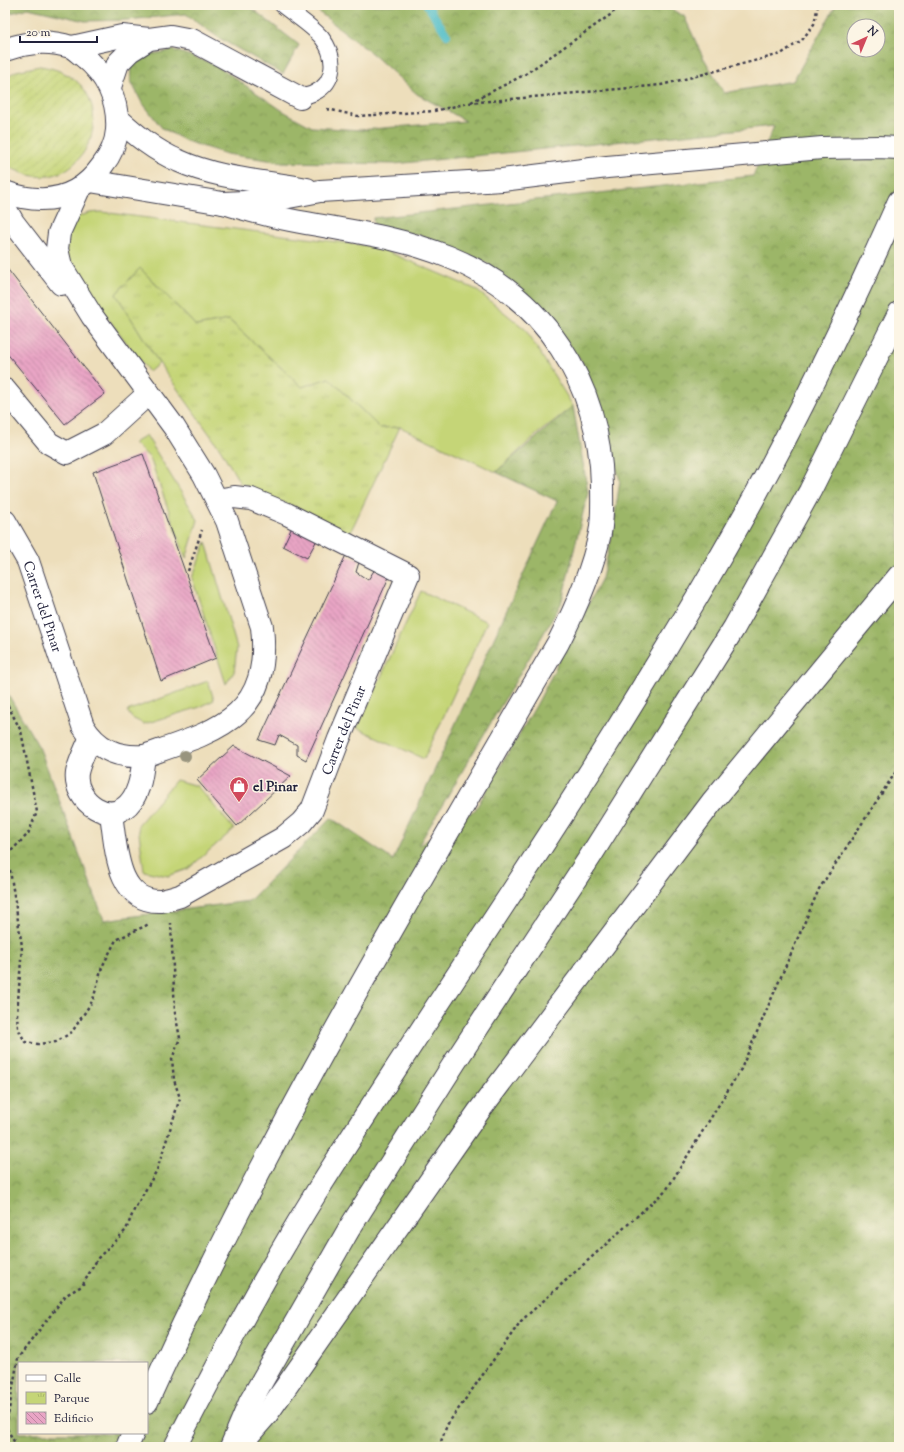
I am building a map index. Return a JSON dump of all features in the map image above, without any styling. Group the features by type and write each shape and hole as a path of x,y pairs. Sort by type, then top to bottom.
{"main road":[{"path":"5,50 20,44 39,42 72,47 122,36 149,39 171,36 192,40 300,98"},
{"path":"110,87 118,63 130,52 149,39"},
{"path":"72,47 91,62 110,87 117,118 117,132 108,158 85,185 58,234 57,249 61,266 92,316 190,450 217,500 227,521 262,627 264,642 262,672 249,700 230,721 217,729 144,756 132,757 117,754 102,748 90,739 77,774 78,785 89,803 99,810 111,814 120,810 132,800 141,778 144,756"},
{"path":"117,118 137,136 179,161 225,175 320,191"},
{"path":"223,203 268,201 320,191 502,180 607,167 822,148 899,148"},
{"path":"5,192 20,198 43,200 65,195 85,185 223,203 289,220 393,238 450,258 502,287 550,333 570,361 582,385 598,438 602,470 600,532 595,554 572,617 361,986 287,1120 188,1311 148,1400"},
{"path":"175,1447 248,1310 316,1193 599,757 689,612 757,492 790,429 838,334 899,201"},
{"path":"5,208 13,222 66,292 92,316"},
{"path":"231,1447 254,1396 349,1229 455,1062 590,857 734,628 810,491 899,313"},
{"path":"5,390 49,443 67,453 104,434 149,393"},
{"name":"Carrer del Pinar","path":"111,814 120,869 126,883 137,894 150,900 162,901 180,896 283,838 301,824 312,810 339,739 408,575 287,514 251,499 234,497 217,500"},
{"name":"Carrer del Pinar","path":"5,521 28,561 77,713 90,739"},
{"path":"238,1447 267,1414 479,1111 702,815 899,576"},
{"path":"127,1447 133,1434"}],"lane":[{"path":"282,5 321,38 330,52 333,67 328,82 315,93 300,98"}],"path":[{"path":"469,103 524,75 613,13 617,5"},
{"path":"300,98 320,107 340,113 358,116 434,111 469,103 661,85 781,54 802,40 814,24 818,5"},
{"path":"188,571 202,530"},
{"path":"5,700 20,731 37,812 28,834 5,858 10,870 22,946 17,1015 18,1028 25,1042 38,1044 56,1042 72,1032 93,1000 102,967 116,940 155,920"},
{"path":"439,1447 447,1425 521,1321 667,1189 741,1070 819,889 899,767"},
{"path":"15,1447 16,1445 6,1427 18,1358 66,1295 82,1286 98,1258 126,1230 134,1210 157,1170 180,1098 174,1080 172,1059 180,1038 175,1013 172,928 170,921"}],"green space":[{"path":"5,5 243,5 254,10 299,45 283,74 219,38 186,14 127,20 85,21 28,8 5,15"},
{"path":"310,5 663,5 684,16 702,55 724,93 793,81 836,5 899,5 899,1447 5,1447 5,689 40,749 104,920 249,901 331,818 393,860 557,501 496,472 573,406 588,492 561,604 418,846 475,810 537,704 602,578 612,536 620,480 583,364 542,307 487,263 422,236 374,225 373,218 753,176 774,126 394,164 282,162 226,154 186,141 162,128 141,101 131,81 132,65 144,56 173,50 214,64 283,111 312,127 360,130 466,121 417,94 375,56"},
{"path":"40,66 70,76 88,95 94,117 90,140 77,160 58,173 34,176 5,164 5,78 16,71"},
{"path":"101,212 377,247 475,289 525,329 573,406 536,435 496,472 400,427 380,428 329,378 302,387 229,320 196,326 140,268 116,294 159,363 149,372 84,287 66,258 68,229 79,216"},
{"path":"140,268 196,326 229,320 302,387 329,378 380,428 400,427 349,535 302,511 240,483 221,450 159,363 116,294"},
{"path":"146,435 198,520 186,559 150,458 134,443"},
{"path":"206,542 237,648 234,672 226,684 192,578"},
{"path":"421,591 487,622 424,759 357,728"},
{"path":"208,681 214,700 200,707 144,724 132,718 127,711"},
{"path":"176,780 197,786 234,829 188,869 168,876 144,871 138,825"}],"building":[{"path":"5,266 105,394 65,424 5,351"},
{"path":"143,454 216,658 161,681 93,472"},
{"path":"293,525 318,538 307,558 283,546"},
{"path":"346,555 360,559 356,572 368,580 375,569 390,575 306,760 297,755 297,745 279,735 275,745 259,740"},
{"name":"el Pinar","path":"234,746 291,776 237,826 197,780"}],"waterway":[{"path":"427,5 447,35"}],"place":[{"name":"el Pinar","path":"239,803"}]}
